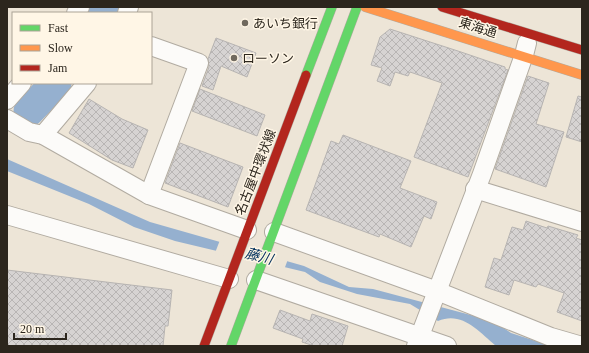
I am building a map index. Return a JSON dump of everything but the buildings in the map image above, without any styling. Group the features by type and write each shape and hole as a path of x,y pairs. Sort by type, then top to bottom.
{"main road":[{"name":"名古屋中環状線","path":"204,346 332,7"},
{"path":"231,346 357,7"},
{"name":"東海通","path":"365,7 524,55 582,75"},
{"name":"東海通","path":"442,7 582,50"}],"street":[{"path":"419,337 436,295 524,55 528,34"},
{"path":"149,195 199,63 152,46"},
{"path":"7,100 21,84"},
{"path":"43,134 86,84"},
{"path":"7,119 29,132 43,134 149,195 246,232"},
{"path":"475,189 582,222"},
{"path":"7,215 231,275"},
{"path":"272,236 551,337 582,346"},
{"path":"257,278 447,346"}],"water":[{"name":"藤川","path":"7,159 150,222 304,266 349,287 373,289 482,318 499,325 511,333 551,346 496,346 476,329 462,321 447,319 438,321 410,304 357,294 320,282 305,272 175,241 134,227 89,204 7,171"}],"pier":[{"path":"220,240 288,259 284,270 215,253"}],"waterway":[{"path":"102,12 105,7"},
{"path":"29,111 55,84"}],"traffic: fast":[{"path":"306,75 332,7"},
{"path":"231,346 357,7"}],"traffic: slow":[{"path":"365,7 582,75"}],"traffic: jam":[{"path":"442,7 582,50"},
{"path":"204,346 306,75"}],"place":[{"name":"あいち銀行","path":"245,23"},
{"name":"ローソン","path":"234,58"}]}
